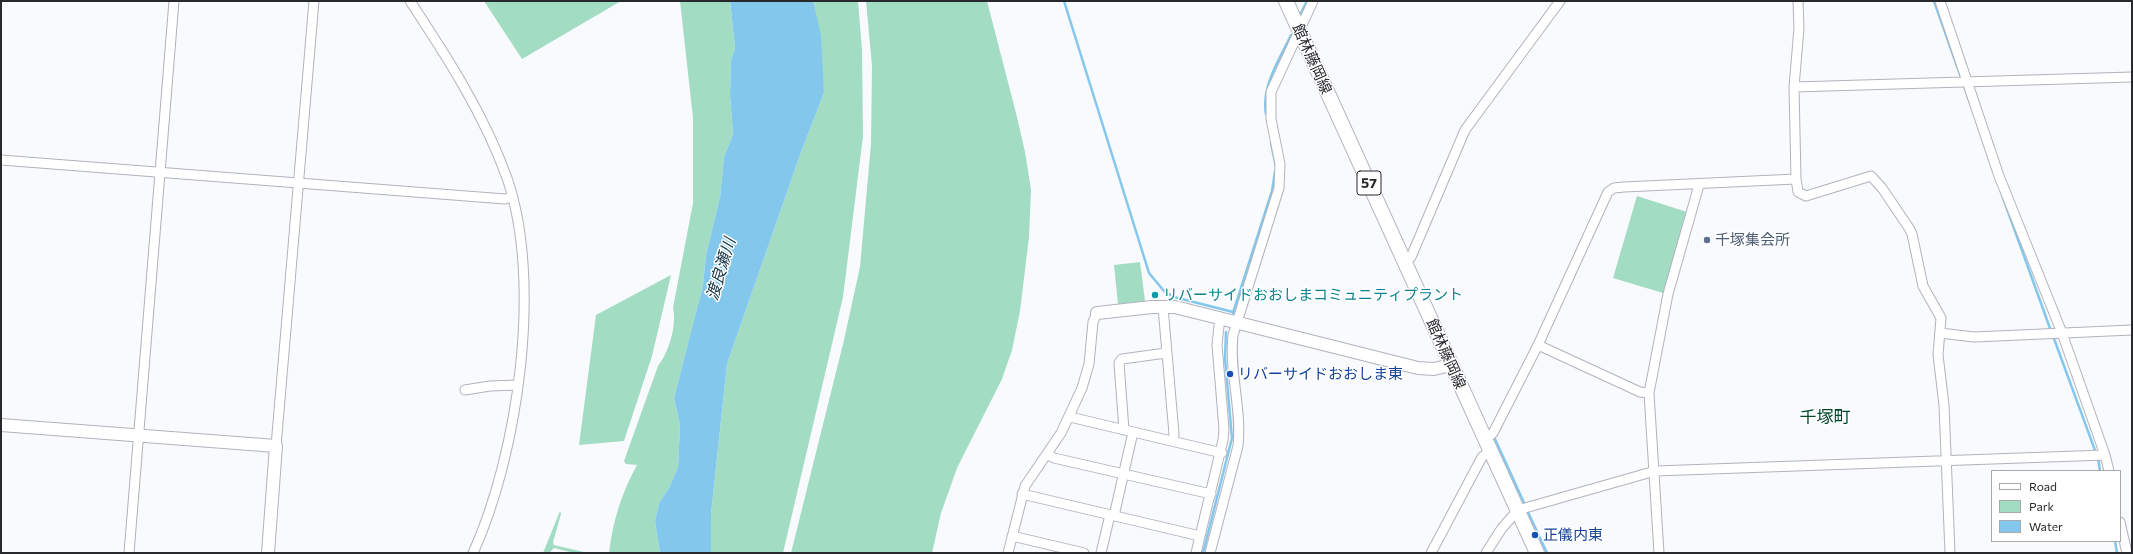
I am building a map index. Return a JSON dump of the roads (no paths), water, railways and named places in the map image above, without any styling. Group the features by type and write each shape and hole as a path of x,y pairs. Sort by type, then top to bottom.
{"main road":[{"name":"館林藤岡線","path":"1286,1 1537,553"}],"street":[{"path":"130,553 174,1"},
{"path":"268,553 314,1"},
{"path":"410,1 459,77 496,149 512,197 521,238 524,277 524,314 518,385 510,430 494,500 473,553"},
{"path":"1210,553 1238,446 1239,428 1232,349 1236,322 1279,188 1280,164 1271,119 1271,92 1313,1"},
{"path":"1405,262 1411,257 1465,130 1560,1"},
{"path":"1798,1 1799,28 1794,87 1796,178 1798,192 1806,196 1871,176 1882,188 1912,234 1920,278 1941,318 1938,355 1944,405 1950,553"},
{"path":"1940,1 1969,83 1999,176 2062,333 2105,455 2109,470"},
{"path":"1794,87 2132,77"},
{"path":"1,160 505,199 512,197"},
{"path":"1431,553 1482,457 1538,345 1608,192 1614,188 1624,187 1699,185 1796,178"},
{"path":"1659,553 1649,393 1668,294 1699,185"},
{"path":"1008,553 1022,494 1030,476 1048,454 1070,417 1086,376 1091,352 1093,322 1097,313 1163,307 1186,309 1418,368 1434,370 1451,365"},
{"path":"1163,307 1174,434 1173,441"},
{"path":"1196,553 1222,453 1224,429 1217,345 1220,317"},
{"path":"1940,333 1974,337 2132,330"},
{"path":"1538,345 1640,392 1649,393"},
{"path":"1101,553 1124,474 1128,431 1119,363 1122,359 1166,354"},
{"path":"466,390 490,386 518,385"},
{"path":"1070,417 1222,453"},
{"path":"1,425 139,437 276,446"},
{"path":"1048,454 1054,458 1211,494"},
{"path":"1486,553 1502,528 1518,510 1655,471 2105,455"},
{"path":"1022,494 1200,536"},
{"path":"2121,526 2127,553"},
{"path":"1012,536 1056,550 1084,553"}],"water":[{"name":"渡良瀬川","path":"730,1 813,1 821,35 824,93 801,152 727,364 711,514 711,553 660,553 655,522 659,503 669,488 678,467 680,425 674,398 703,285 706,255 720,197 724,157 733,134 730,96 731,60 735,48"}],"waterway":[{"path":"1064,1 1149,273 1164,291 1174,297 1233,312"},
{"path":"1299,17 1307,1"},
{"path":"1934,1 1970,103"},
{"path":"1266,114 1266,93 1272,73 1291,35"},
{"path":"1271,143 1276,167"},
{"path":"1233,313 1272,191 1275,172"},
{"path":"2002,195 2051,331"},
{"path":"1203,553 1232,438 1225,358 1226,332"},
{"path":"2053,336 2096,453"},
{"path":"1495,439 1525,505"},
{"path":"2098,458 2100,470"},
{"path":"1527,510 1547,553"},
{"path":"2115,542 2117,553"}],"place":[{"name":"千塚集会所","path":"1707,240"},
{"name":"リバーサイドおおしまコミュニティプラント","path":"1155,295"},
{"name":"リバーサイドおおしま東","path":"1230,374"},
{"name":"正儀内東","path":"1535,535"}],"district":[{"name":"千塚町","path":"1825,417"}]}
